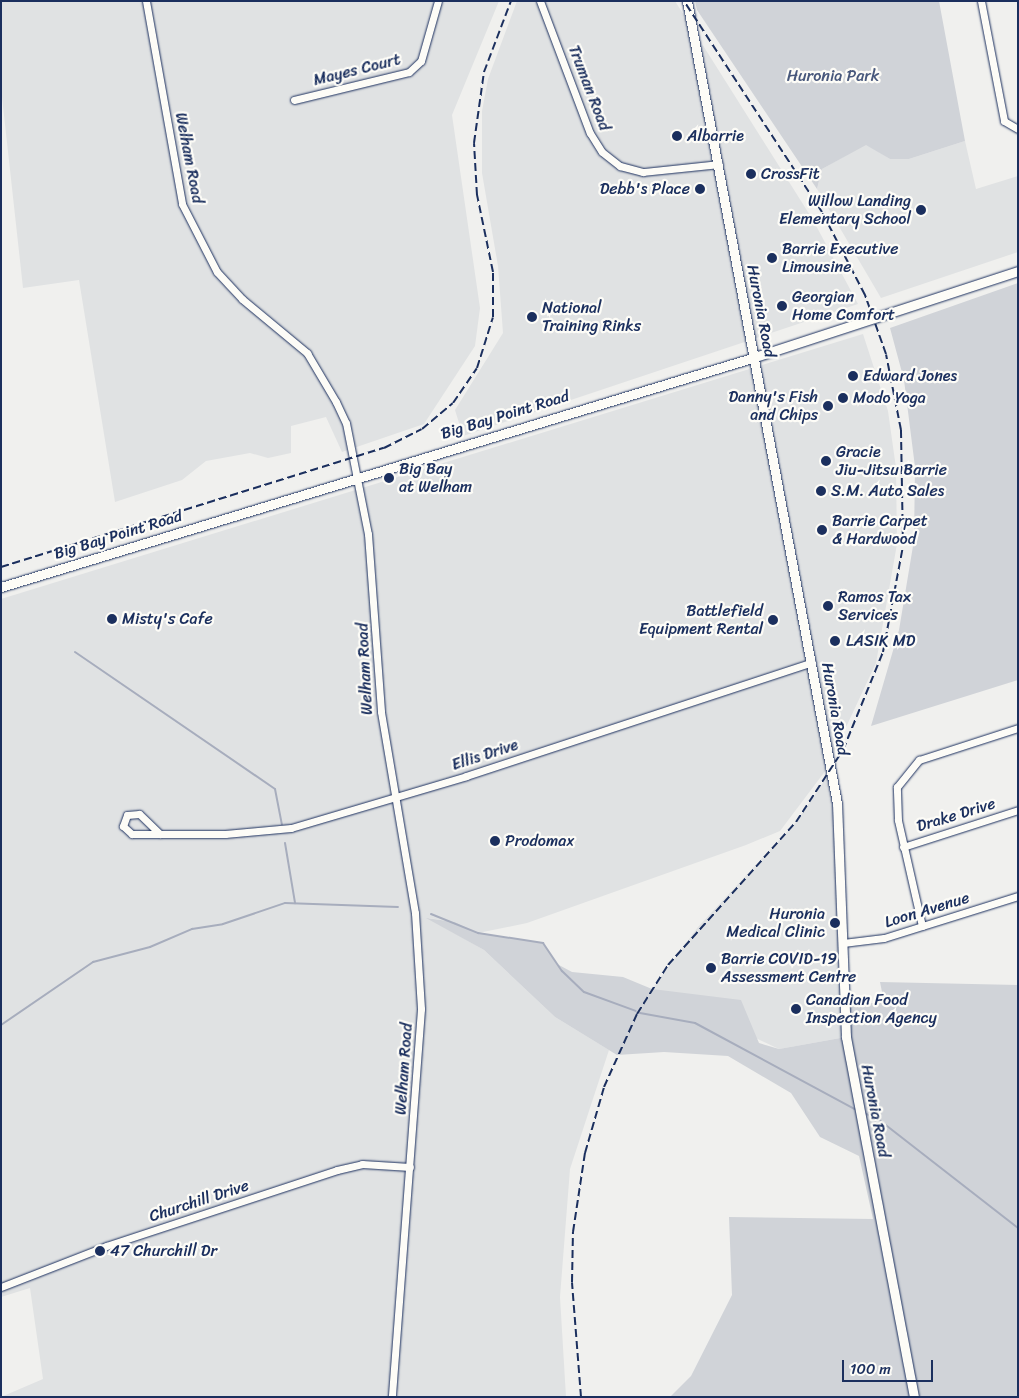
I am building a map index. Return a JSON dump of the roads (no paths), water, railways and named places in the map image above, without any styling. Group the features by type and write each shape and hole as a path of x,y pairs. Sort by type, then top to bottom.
{"main road":[{"name":"Huronia Road","path":"687,1 837,803 846,1037 914,1397"},
{"name":"Big Bay Point Road","path":"1,587 356,477 755,357 1018,270"}],"street":[{"name":"Welham Road","path":"146,1 182,204 217,272 242,300 307,353 346,423 374,579 380,712 419,946 421,1010 392,1397"},
{"name":"Mayes Court","path":"294,100 410,72 421,61 438,1"},
{"name":"Truman Road","path":"540,1 590,133 602,152 620,166 643,172 719,164"},
{"path":"981,1 1004,121 1018,129"},
{"name":"Ellis Drive","path":"160,834 139,814 127,815 123,826 132,834 160,834 291,828 393,798 812,662"},
{"path":"922,926 903,847 897,786 906,772 934,753 1018,728"},
{"name":"Drake Drive","path":"903,847 1018,810"},
{"name":"Loon Avenue","path":"843,943 869,942 1018,896"},
{"name":"Churchill Drive","path":"1,1287 106,1246 336,1170 362,1164 410,1167"}],"waterway":[{"path":"75,652 275,789 282,824"},
{"path":"285,843 295,903"},
{"path":"1,1025 93,962 150,947 192,929 223,924 285,903 398,907"},
{"path":"431,914 478,933 543,943 562,971 584,992 636,1011"},
{"path":"640,1013 695,1023 855,1109"},
{"path":"864,1113 878,1119 1018,1228"}],"railway":[{"path":"1,567 384,448 422,429 453,403 477,368 493,317 493,272 477,195 474,143 484,72 511,1"},
{"path":"581,1397 572,1282 573,1232 585,1153 604,1087 637,1014 668,965 796,822 843,750 883,652 903,546 901,430 886,354 865,295 822,212 684,1"}],"place":[{"name":"Albarrie","path":"677,136"},
{"name":"CrossFit","path":"751,174"},
{"name":"Debb's Place","path":"700,189"},
{"name":"Willow Landing Elementary School","path":"921,210"},
{"name":"Barrie Executive Limousine","path":"772,258"},
{"name":"Georgian Home Comfort","path":"782,306"},
{"name":"National Training Rinks","path":"532,317"},
{"name":"Edward Jones","path":"853,376"},
{"name":"Modo Yoga","path":"843,398"},
{"name":"Danny's Fish and Chips","path":"828,406"},
{"name":"Gracie Jiu-Jitsu Barrie","path":"826,461"},
{"name":"Big Bay at Welham","path":"389,478"},
{"name":"S.M. Auto Sales","path":"821,491"},
{"name":"Barrie Carpet & Hardwood","path":"822,530"},
{"name":"Ramos Tax Services","path":"828,606"},
{"name":"Misty's Cafe","path":"112,619"},
{"name":"Battlefield Equipment Rental","path":"773,620"},
{"name":"LASIK MD","path":"835,641"},
{"name":"Prodomax","path":"495,841"},
{"name":"Huronia Medical Clinic","path":"835,923"},
{"name":"Barrie COVID-19 Assessment Centre","path":"711,968"},
{"name":"Canadian Food Inspection Agency","path":"796,1009"},
{"name":"47 Churchill Dr","path":"100,1251"}],"park label":[{"name":"Huronia Park","path":"833,76"}]}
